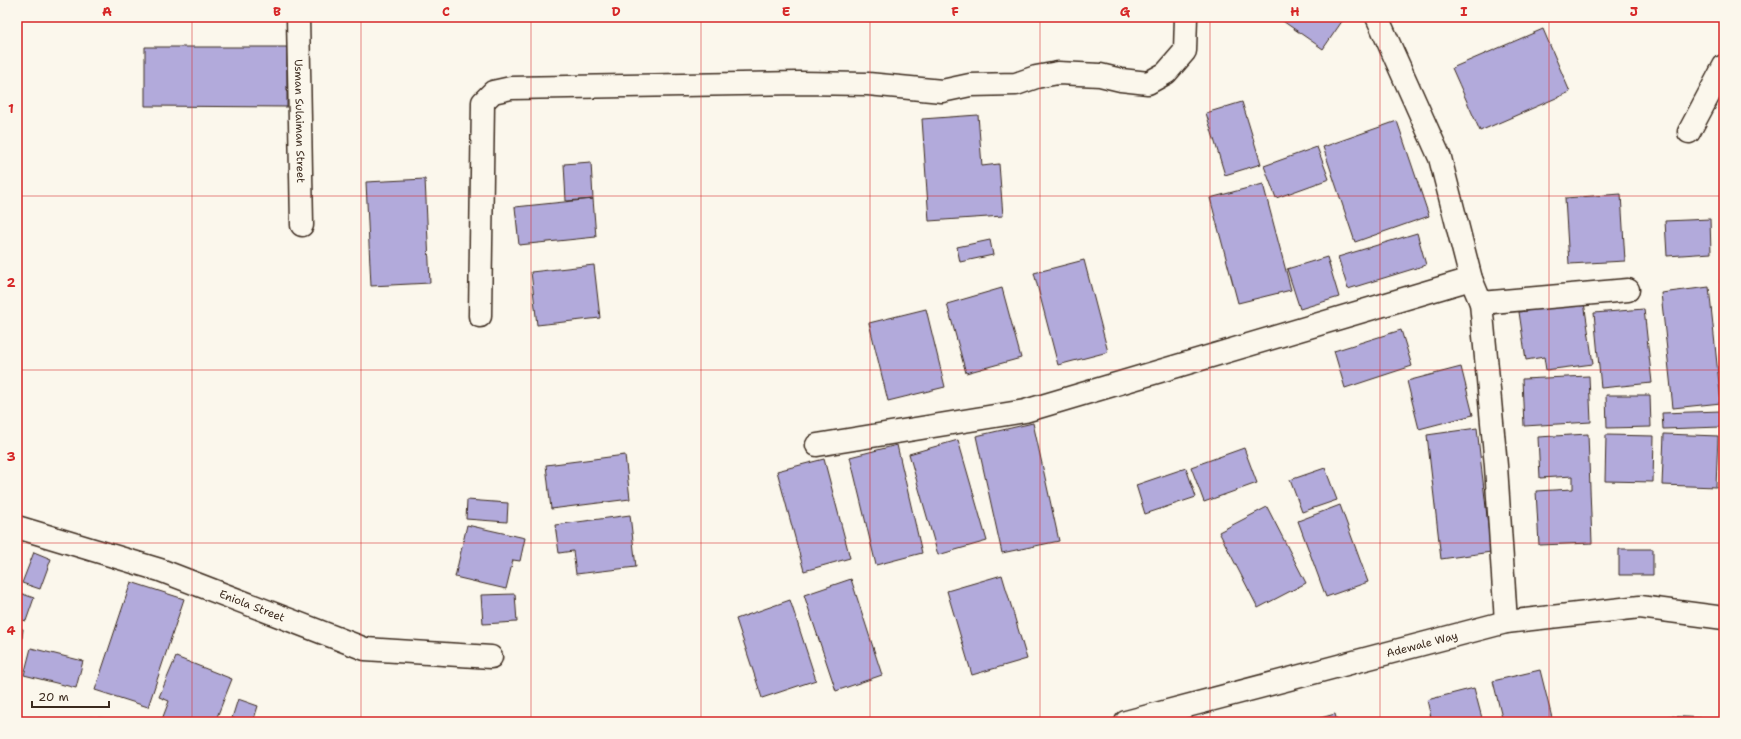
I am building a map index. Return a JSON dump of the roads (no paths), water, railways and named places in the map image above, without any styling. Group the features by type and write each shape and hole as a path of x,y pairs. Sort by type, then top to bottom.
{"street":[{"name":"Usman Sulaiman Street","path":"298,17 302,225"},
{"path":"480,316 483,102 493,92 511,88 799,83 868,84 942,91 970,85 1016,84 1036,77 1058,74 1100,74 1121,80 1148,82 1166,73 1184,51 1186,17"},
{"path":"1377,17 1440,158 1471,279 1481,303 1496,466 1506,622"},
{"path":"1689,132 1724,66"},
{"path":"817,445 1025,411 1471,279"},
{"path":"1481,303 1628,290"},
{"name":"Eniola Street","path":"17,527 160,570 365,649 491,657"},
{"name":"Adewale Way","path":"1126,722 1506,622 1640,607 1724,618"}]}
